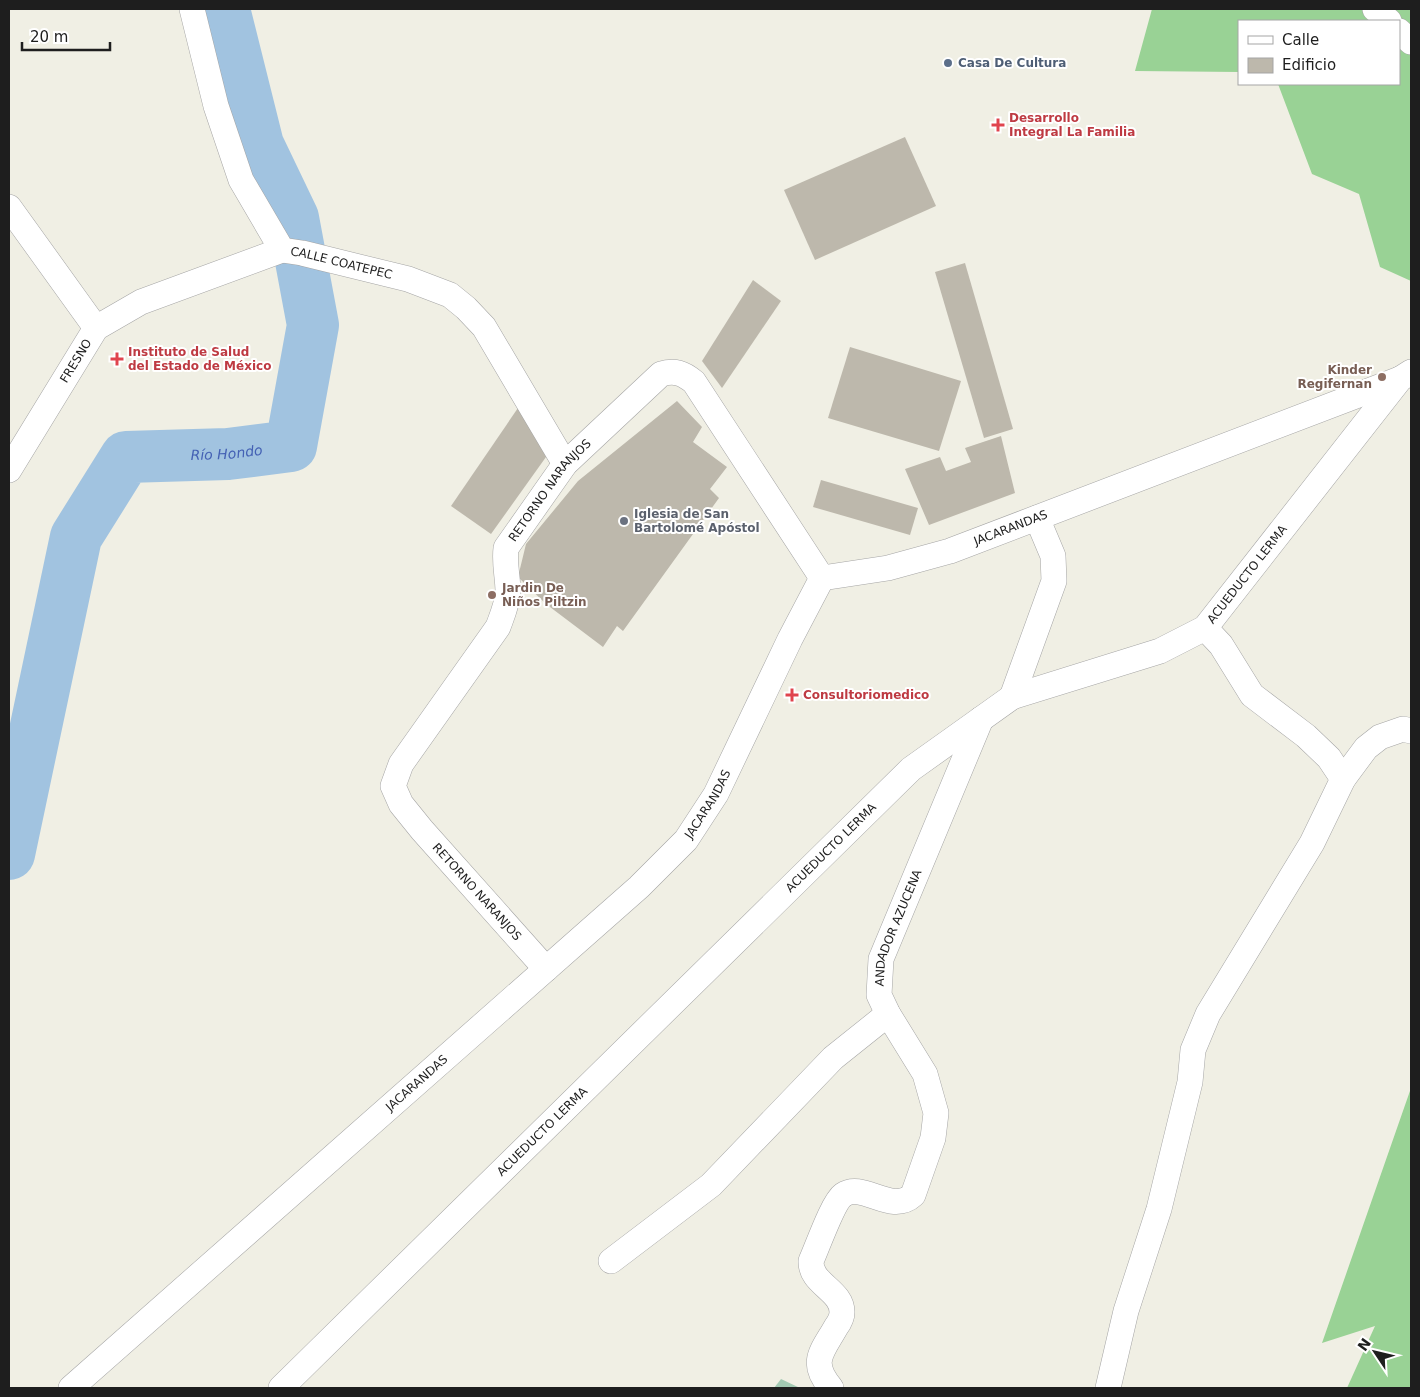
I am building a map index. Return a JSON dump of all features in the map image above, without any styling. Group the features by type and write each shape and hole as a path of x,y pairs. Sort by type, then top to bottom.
{"street":[{"name":"CALLE COATEPEC","path":"192,9 216,106 241,180 289,252 408,278 450,295 484,327 566,464"},
{"path":"1375,9 1388,20"},
{"path":"1400,31 1411,42"},
{"name":"FRESNO","path":"9,207 96,328 9,470"},
{"path":"96,328 141,302 289,252"},
{"name":"RETORNO NARANJOS","path":"546,969 422,830 401,804 393,786 401,764 498,627 505,608 508,592 504,564 506,548 566,464 661,374 672,371 685,374 694,382 822,578"},
{"name":"JACARANDAS","path":"71,1388 639,887 686,840 716,794 790,639 822,578 888,568 950,551 1406,376"},
{"name":"ACUEDUCTO LERMA","path":"281,1388 912,770 980,719 1012,698 1160,651 1205,628 1406,376"},
{"path":"1012,698 1054,582 1053,556 1037,518"},
{"path":"1205,628 1221,644 1252,695 1306,736 1329,758 1343,779"},
{"name":"ANDADOR AZUCENA","path":"831,1388 819,1372 818,1359 840,1321 842,1312 836,1297 814,1276 810,1268 811,1261 836,1204 843,1195 855,1191 898,1203 907,1200 913,1195 933,1138 936,1113 925,1074 888,1014 879,995 882,959 980,719"},
{"path":"1108,1388 1126,1311 1159,1209 1190,1082 1193,1050 1208,1014 1312,843 1343,779 1366,748 1380,737 1403,729 1411,732"},
{"path":"611,1261 711,1185 833,1058 888,1014"}],"green space":[{"path":"1152,9 1411,9 1411,281 1380,267 1359,194 1312,174 1278,85 1400,85 1400,20 1238,20 1238,72 1135,71"},
{"path":"1411,1088 1411,1388 1347,1388 1375,1326 1322,1343"},
{"path":"781,1379 800,1388 774,1388"}],"building":[{"path":"905,137 936,206 815,260 784,190"},
{"path":"965,263 1013,429 984,438 935,272"},
{"path":"753,280 781,301 722,388 702,361"},
{"path":"850,347 961,381 939,451 828,418"},
{"name":"Iglesia de San Bartolomé Apóstol","path":"677,401 702,427 693,442 727,467 710,489 719,498 623,631 617,626 603,647 546,604 518,577 526,544 578,481"},
{"path":"520,405 551,450 491,534 451,506"},
{"path":"1001,436 1015,493 929,525 905,469 940,457 946,471 971,462 965,448"},
{"path":"821,480 918,508 910,535 813,507"}],"waterway":[{"name":"Río Hondo","path":"9,854 76,537 126,457 228,454 291,446 313,325 293,218 258,145 224,9"}],"place":[{"name":"Casa De Cultura","path":"948,63"},
{"name":"Desarrollo Integral La Familia","path":"998,125"},
{"name":"Instituto de Salud del Estado de México","path":"117,359"},
{"name":"Kinder Regifernan","path":"1382,377"},
{"name":"Iglesia de San Bartolomé Apóstol","path":"624,521"},
{"name":"Jardin De Niños Piltzin","path":"492,595"},
{"name":"Consultoriomedico","path":"792,695"}]}
